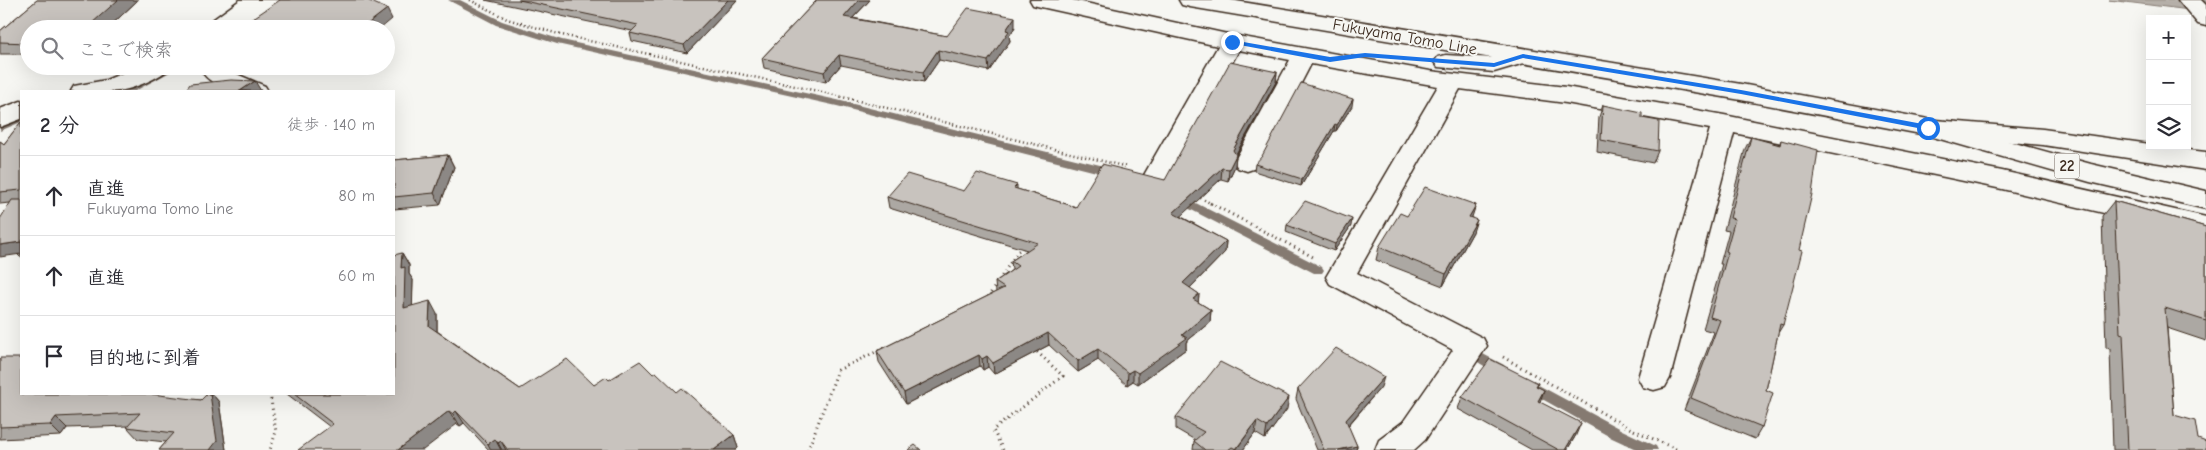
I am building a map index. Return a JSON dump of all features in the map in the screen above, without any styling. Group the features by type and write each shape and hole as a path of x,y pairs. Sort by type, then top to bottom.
{"street":[{"path":"1041,0 1232,42 1330,60 1453,81 1566,95 1724,123 2002,180 2206,227"},
{"name":"Fukuyama Tomo Line","path":"1190,0 1741,92 1928,128 2090,173 2206,200"},
{"path":"2189,0 2206,20"},
{"path":"232,20 260,5"},
{"path":"249,20 260,5"},
{"path":"1157,175 1232,42"},
{"path":"1247,162 1304,55"},
{"path":"1330,60 1365,55 1494,65 1523,56"},
{"path":"92,90 136,79 143,75"},
{"path":"220,75 254,90"},
{"path":"1391,450 1414,431 1472,346 1340,277 1453,81"},
{"path":"0,119 20,110"},
{"path":"1654,378 1724,123"},
{"path":"1928,128 2043,136 2206,161"}],"path":[{"path":"470,0 507,19 562,35 822,92 1157,175 1342,273"},
{"path":"985,302 1018,251 1026,246"},
{"path":"1003,450 993,430 1063,376 1028,342"},
{"path":"1472,346 1498,354 1627,427 1678,450"},
{"path":"808,450 838,370 881,350"},
{"path":"270,395 276,432 270,450"}],"shaded area":[{"path":"2109,0 2206,0 2206,12"}],"building":[{"path":"37,0 118,0 96,20 20,20 20,43 0,42 0,31"},
{"path":"280,0 367,0 387,9 373,20 250,20"},
{"path":"519,0 728,0 684,45 630,33 638,25"},
{"path":"817,0 859,0 844,17 947,36 968,8 1015,17 1006,30 1009,31 988,61 938,50 923,72 839,55 824,72 762,58"},
{"path":"1230,62 1277,72 1233,150 1236,155 1229,169 1222,168 1173,213 1226,241 1183,283 1199,294 1193,299 1211,310 1182,335 1187,338 1138,373 1133,370 1128,373 1098,349 1078,361 1048,333 993,363 987,356 982,359 979,355 904,393 877,351 1004,288 995,282 1018,266 1011,261 1038,243 887,197 907,174 964,191 977,173 1017,185 1014,188 1076,207 1102,164 1165,180"},
{"path":"231,80 255,81 242,90 186,90 190,84"},
{"path":"1301,83 1353,99 1337,125 1335,124 1302,179 1255,164 1262,156"},
{"path":"1603,105 1642,113 1642,118 1659,121 1658,151 1601,140"},
{"path":"20,123 20,190 0,192 0,141 4,144"},
{"path":"1751,137 1780,145 1781,140 1818,150 1812,194 1799,250 1802,251 1783,325 1780,324 1766,390 1773,393 1762,427 1691,398 1720,320 1710,317 1728,252 1726,251 1735,219 1730,218"},
{"path":"448,155 434,193 395,197 395,160"},
{"path":"1425,187 1476,205 1469,217 1477,220 1446,274 1379,247 1400,213 1407,216"},
{"path":"12,200 20,200 20,242 0,245 0,219"},
{"path":"1305,201 1352,219 1335,244 1287,225"},
{"path":"2114,201 2206,227 2206,321 2165,308 2174,415 2195,421 2198,439 2206,442 2206,450 2128,450 2123,334 2120,333"},
{"path":"402,253 401,268 405,267 404,308 430,301 429,326 520,389 567,359 594,385 606,377 609,380 640,361 653,374 656,372 677,392 682,388 734,435 714,450 508,450 501,441 498,443 495,439 488,444 456,411 453,414 449,411 398,450 298,450 333,424 295,395 395,395 395,255"},
{"path":"1336,348 1384,377 1346,420 1357,446 1338,450 1324,450 1298,389"},
{"path":"0,358 20,358 20,395 159,395 201,400 206,395 210,395 217,441 210,450 159,450 174,433 127,427 140,413 56,417 50,425 0,427"},
{"path":"1490,359 1538,383 1536,386 1544,390 1538,401 1581,423 1565,450 1559,450 1462,397"},
{"path":"1220,362 1289,397 1267,427 1257,421 1236,449 1232,447 1228,450 1205,450 1194,441 1204,432 1176,417"},
{"path":"915,445 921,450 908,450"}],"waterway":[{"path":"243,20 269,0"},
{"path":"453,0 499,23 560,42 837,103 1112,172"},
{"path":"130,90 159,75"},
{"path":"0,128 20,118"},
{"path":"1180,199 1318,270"},
{"path":"1479,357 1500,368"},
{"path":"1531,386 1617,434 1651,450"}],"route":[{"path":"1232,42 1330,60 1365,55 1494,65 1523,56 1741,92 1928,128"}]}
